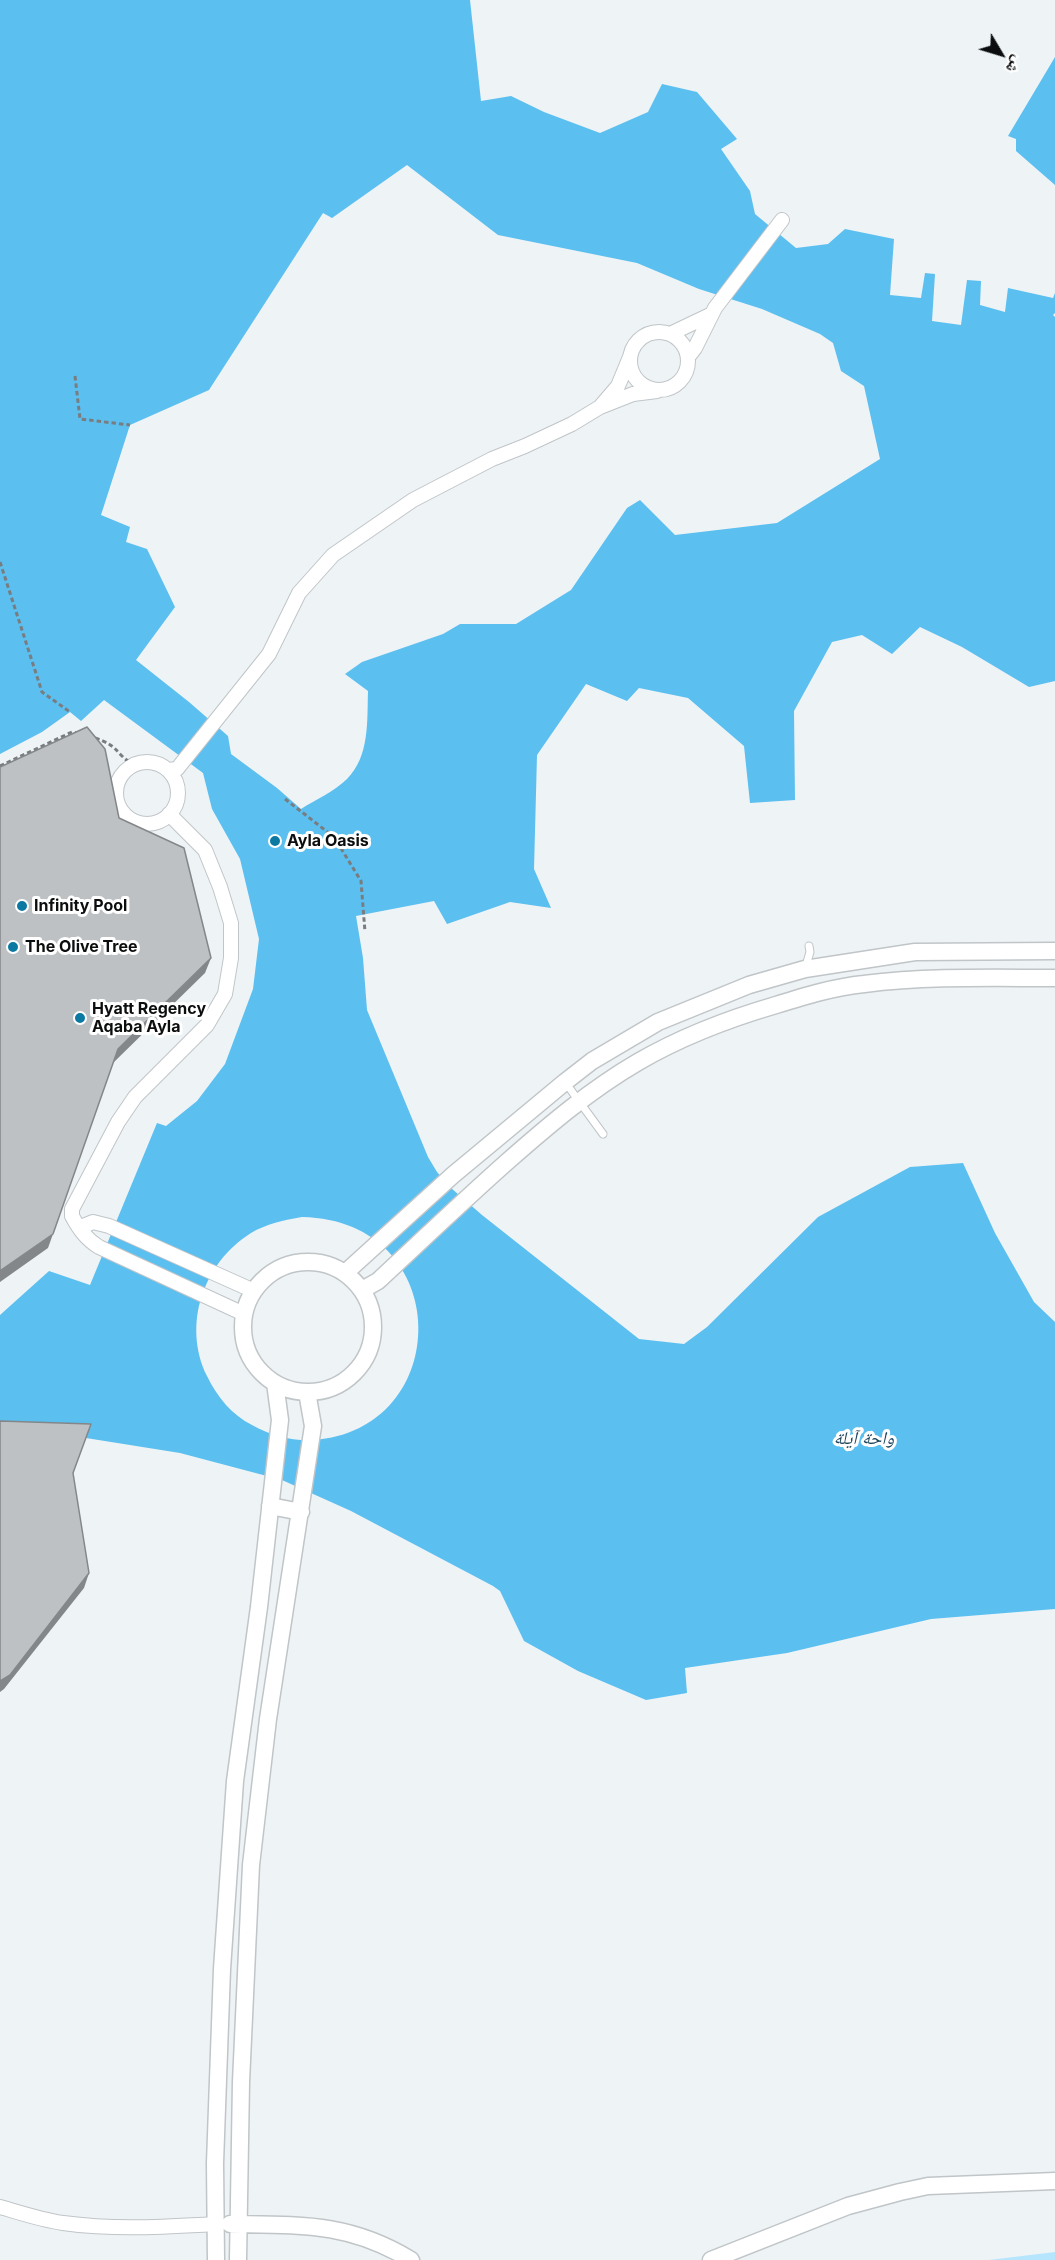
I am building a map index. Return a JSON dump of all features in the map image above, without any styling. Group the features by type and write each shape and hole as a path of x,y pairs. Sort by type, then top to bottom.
{"street":[{"path":"688,357 695,348 713,311 782,220"},
{"path":"670,334 713,311"},
{"path":"172,769 215,723 270,654 299,593 333,555 412,500 492,459 572,424 600,406 633,394 674,387 686,374 688,357 679,339 660,332 651,333 642,338 635,345 618,386 600,406"},
{"path":"631,355 630,367 635,379 645,387 657,391"},
{"path":"146,762 172,769 178,792 176,804 169,814 160,821 148,824 126,815 119,806 118,782 132,764 146,762"},
{"path":"169,814 205,850 220,887 231,924 231,958 225,994 207,1025 135,1097 118,1122 72,1209 72,1216 86,1238 99,1246 237,1310"},
{"path":"350,1269 453,1174 565,1082 592,1061 658,1022 748,984 805,969 915,952 1055,951"},
{"path":"362,1290 378,1281 473,1191 578,1101 636,1064 683,1039 730,1019 808,995 864,984 923,978 1055,978"},
{"path":"81,1227 93,1222 109,1226 246,1288"},
{"path":"296,1263 321,1263 350,1269 370,1306 373,1323 371,1341 365,1357 354,1372 341,1383 324,1390 307,1392 275,1383 259,1371 248,1353 237,1310 246,1288 296,1263"},
{"path":"216,2260 215,2163 222,1969 235,1781 259,1606 280,1420 275,1383"},
{"path":"238,2260 238,2161 252,1854 268,1719 313,1426 307,1392"},
{"path":"271,1501 302,1508"},
{"path":"215,2163 238,2161"},
{"path":"711,2260 848,2206 900,2192 928,2186 1055,2181"},
{"path":"0,2207 62,2223 97,2226 159,2228 216,2224 274,2224 343,2231 367,2237 411,2260"}],"lane":[{"path":"805,969 810,952 809,946"},
{"path":"565,1082 603,1134"}],"path":[{"path":"75,375 80,419 130,425"},
{"path":"0,562 42,692 70,712"},
{"path":"0,766 72,732 82,735"},
{"path":"92,738 113,744 124,759 132,764"},
{"path":"285,798 334,837 361,881 365,932"}],"shaded area":[{"path":"1055,2252 1055,2260 989,2260"}],"water":[{"name":"واحة آيلة","path":"0,0 470,0 481,101 511,96 544,112 600,133 648,112 662,84 697,92 737,139 721,149 750,191 755,214 796,248 828,244 845,229 894,239 890,295 921,298 925,273 935,274 932,321 961,325 967,280 981,281 980,305 1005,312 1008,288 1053,298 1055,293 1055,313 1053,315 1055,317 1055,681 1029,687 962,647 920,627 892,654 862,635 832,642 794,711 795,800 750,803 744,746 688,698 639,688 627,701 586,684 537,755 534,869 551,908 510,902 447,924 434,901 356,916 363,958 367,1010 428,1157 437,1172 451,1188 482,1215 639,1339 684,1344 707,1327 818,1217 910,1167 963,1163 995,1233 1034,1302 1055,1322 1055,1609 931,1619 787,1653 685,1668 687,1693 646,1700 578,1671 524,1641 500,1591 493,1586 351,1511 282,1480 180,1453 86,1438 0,1435 0,1315 49,1271 90,1285 157,1123 166,1126 197,1101 225,1064 253,989 259,939 240,859 212,809 203,773 104,700 81,721 70,712 42,732 0,754","holes":["407,165 498,235 637,263 699,289 762,309 820,334 833,343 841,371 864,386 880,459 777,523 675,535 640,500 627,508 571,590 516,624 460,624 443,634 362,662 345,674 368,691 366,737 360,760 347,779 301,809 231,754 228,736 136,660 175,607 147,549 126,542 130,527 101,515 130,425 209,390 323,213 332,218","302,1217 353,1227 389,1252 411,1287 418,1326 413,1366 393,1402 360,1428 313,1440 289,1439 274,1435 259,1429 232,1411 220,1398 207,1376 200,1356 197,1336 197,1316 202,1297 209,1278 220,1261 251,1233 275,1223"]},
{"path":"1055,57 1055,185 1016,151 1016,139 1008,136"}],"building":[{"name":"Hyatt Regency Aqaba Ayla","path":"87,727 105,749 119,818 184,848 211,958 118,1049 53,1234 0,1271 0,767"},
{"path":"0,1421 91,1424 73,1473 89,1573 10,1675 0,1681"}],"place":[{"name":"Ayla Oasis","path":"275,841"},
{"name":"Infinity Pool","path":"22,906"},
{"name":"The Olive Tree","path":"13,947"},
{"name":"Hyatt Regency Aqaba Ayla","path":"80,1018"}]}
